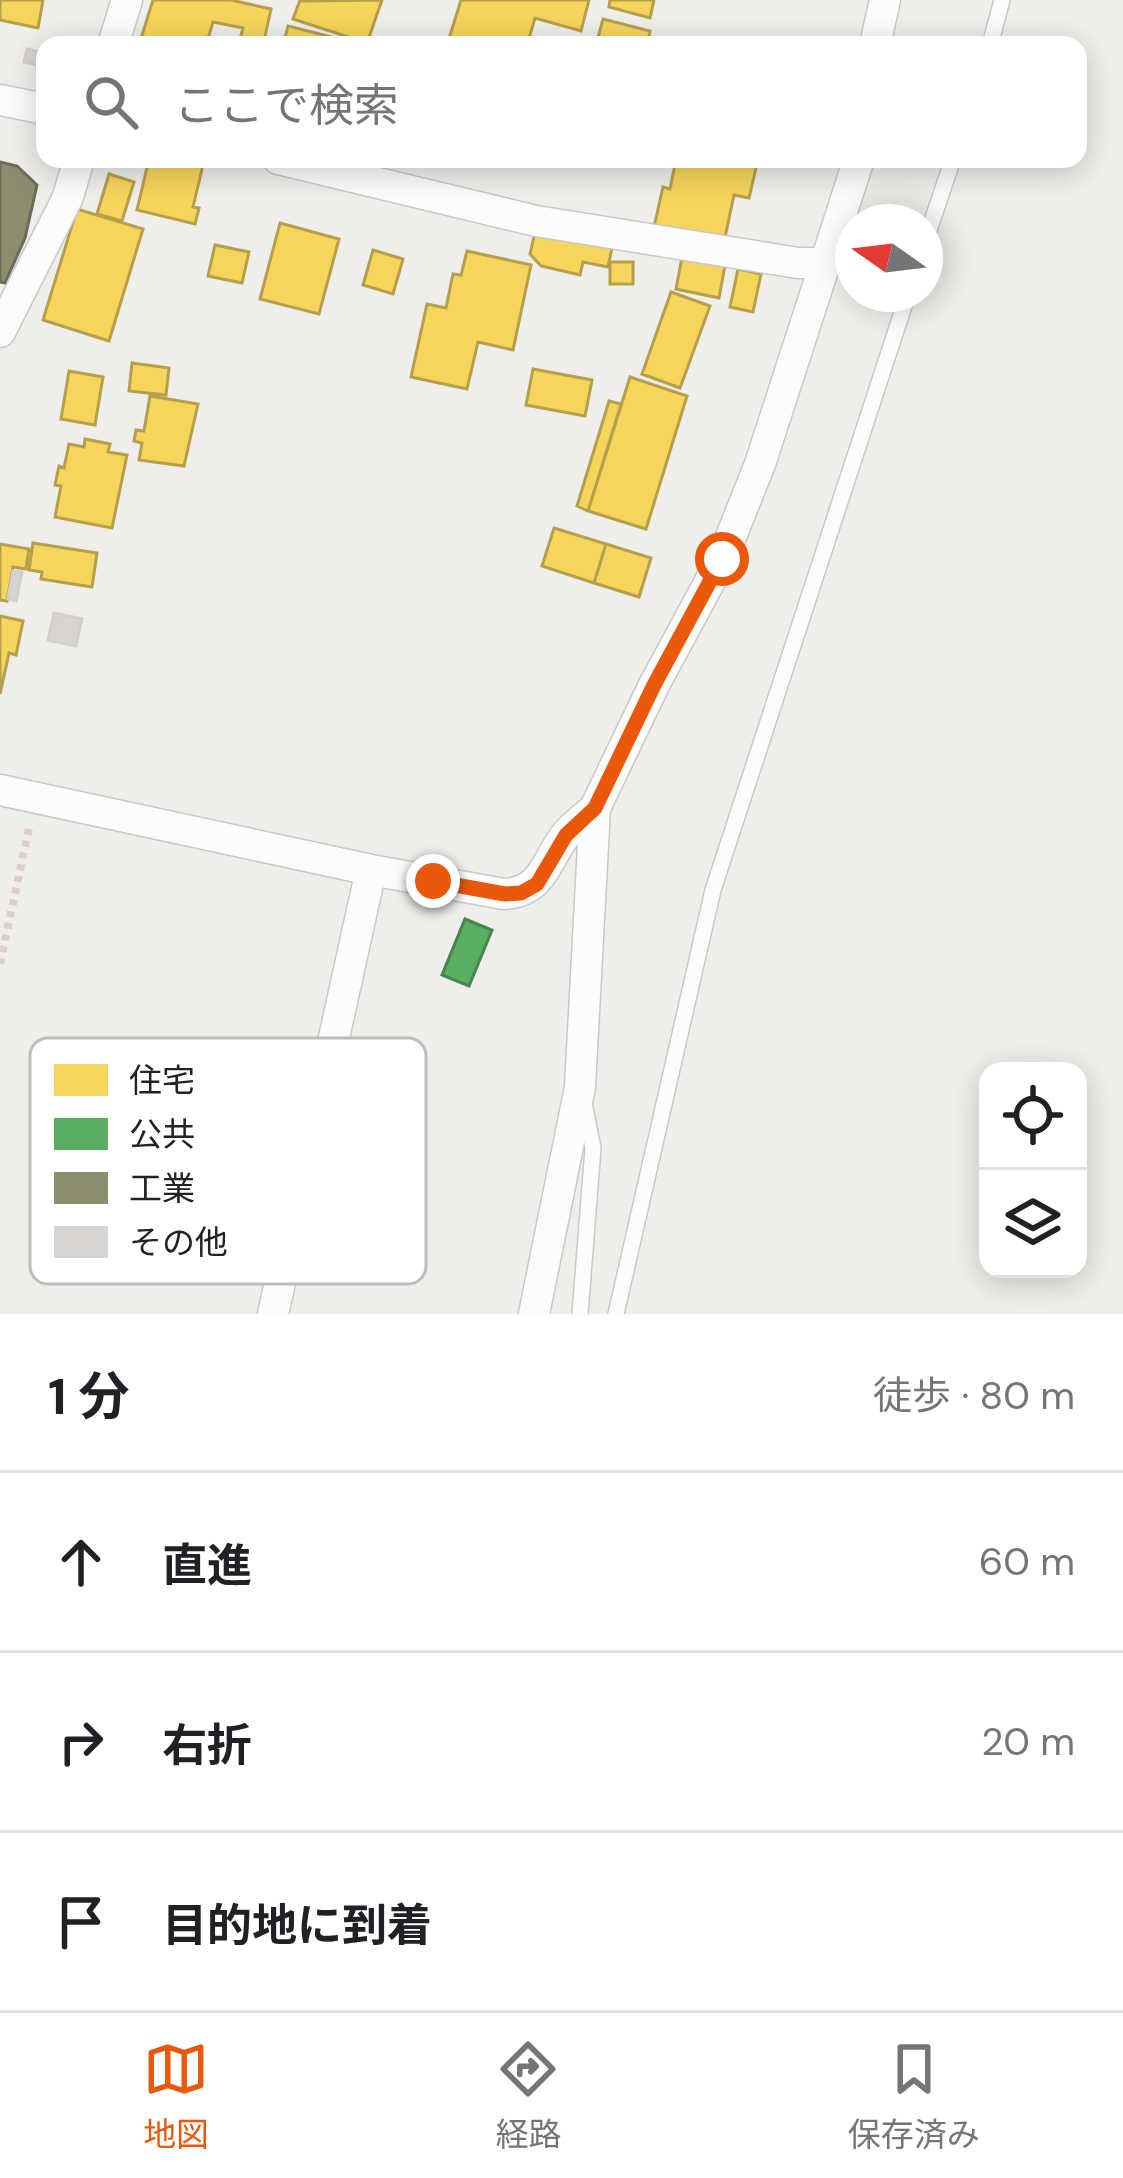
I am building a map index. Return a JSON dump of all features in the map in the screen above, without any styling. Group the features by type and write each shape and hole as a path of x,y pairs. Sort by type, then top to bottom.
{"street":[{"path":"116,36 127,0"},
{"path":"877,36 885,0"},
{"path":"0,100 36,107"},
{"path":"0,332 68,197 76,168"},
{"path":"315,168 536,221 798,263 824,263"},
{"path":"0,790 370,870 505,894 521,893 537,884 566,835 595,808 722,559 760,464 856,168"},
{"path":"534,1314 580,1087 595,808"},
{"path":"333,1038 370,870"},
{"path":"273,1314 280,1284"}],"lane":[{"path":"992,36 1002,0"},
{"path":"937,204 949,168"},
{"path":"616,1314 713,890 902,312"},
{"path":"580,1087 593,1148 580,1314"}],"path":[{"path":"0,964 36,797"}],"building: 住宅":[{"path":"0,0 43,0 38,28 0,20"},
{"path":"153,0 231,0 271,9 265,36 241,36 243,28 213,22 209,36 142,36"},
{"path":"300,0 382,0 369,36 345,36 293,19"},
{"path":"461,0 589,0 581,31 535,18 530,36 450,36"},
{"path":"610,0 654,0 650,18 609,7"},
{"path":"603,19 650,31 649,36 598,36"},
{"path":"288,26 327,36 285,36"},
{"path":"147,168 202,168 193,207 199,208 195,224 137,210"},
{"path":"674,168 756,168 749,198 734,195 724,242 654,227 663,187 670,189"},
{"path":"109,174 134,182 122,221 97,214"},
{"path":"77,209 143,229 109,341 43,320"},
{"path":"280,223 339,239 319,314 260,299"},
{"path":"536,228 613,243 608,267 583,262 580,275 541,266 530,254"},
{"path":"215,245 249,252 242,283 208,276"},
{"path":"373,250 403,259 393,294 363,285"},
{"path":"467,251 531,265 513,350 478,342 467,389 411,377 427,304 446,308 453,274 461,275"},
{"path":"683,252 726,260 719,298 676,289"},
{"path":"610,262 633,262 633,284 610,284"},
{"path":"738,269 761,274 753,312 730,307"},
{"path":"671,292 710,306 680,388 642,374"},
{"path":"132,363 169,368 166,395 129,391"},
{"path":"533,369 592,380 585,416 526,405"},
{"path":"69,371 103,377 95,425 61,419"},
{"path":"630,377 687,396 646,529 588,511"},
{"path":"150,396 198,404 184,466 139,460 142,443 134,441 136,430 144,431"},
{"path":"609,401 621,404 588,511 577,506"},
{"path":"85,439 110,444 108,452 127,455 112,528 55,517 59,466 64,468 69,444 84,447"},
{"path":"554,528 606,544 594,583 542,566"},
{"path":"33,543 97,553 92,587 41,579 42,572 29,570"},
{"path":"0,544 29,549 26,569 13,567 7,601 0,600"},
{"path":"606,544 651,558 639,597 594,583"},
{"path":"0,616 23,621 16,655 9,653 0,694"}],"building: 公共":[{"path":"465,919 492,930 469,986 442,975"}],"building: 工業":[{"path":"0,162 17,166 37,185 25,238 5,283 0,282"}],"building: その他":[{"path":"27,49 36,51 36,65 24,62"},
{"path":"13,571 22,572 16,601 8,599"},
{"path":"54,613 82,619 76,646 48,640"}],"route":[{"path":"433,881 505,894 521,893 537,884 566,835 595,808 722,559"}]}
